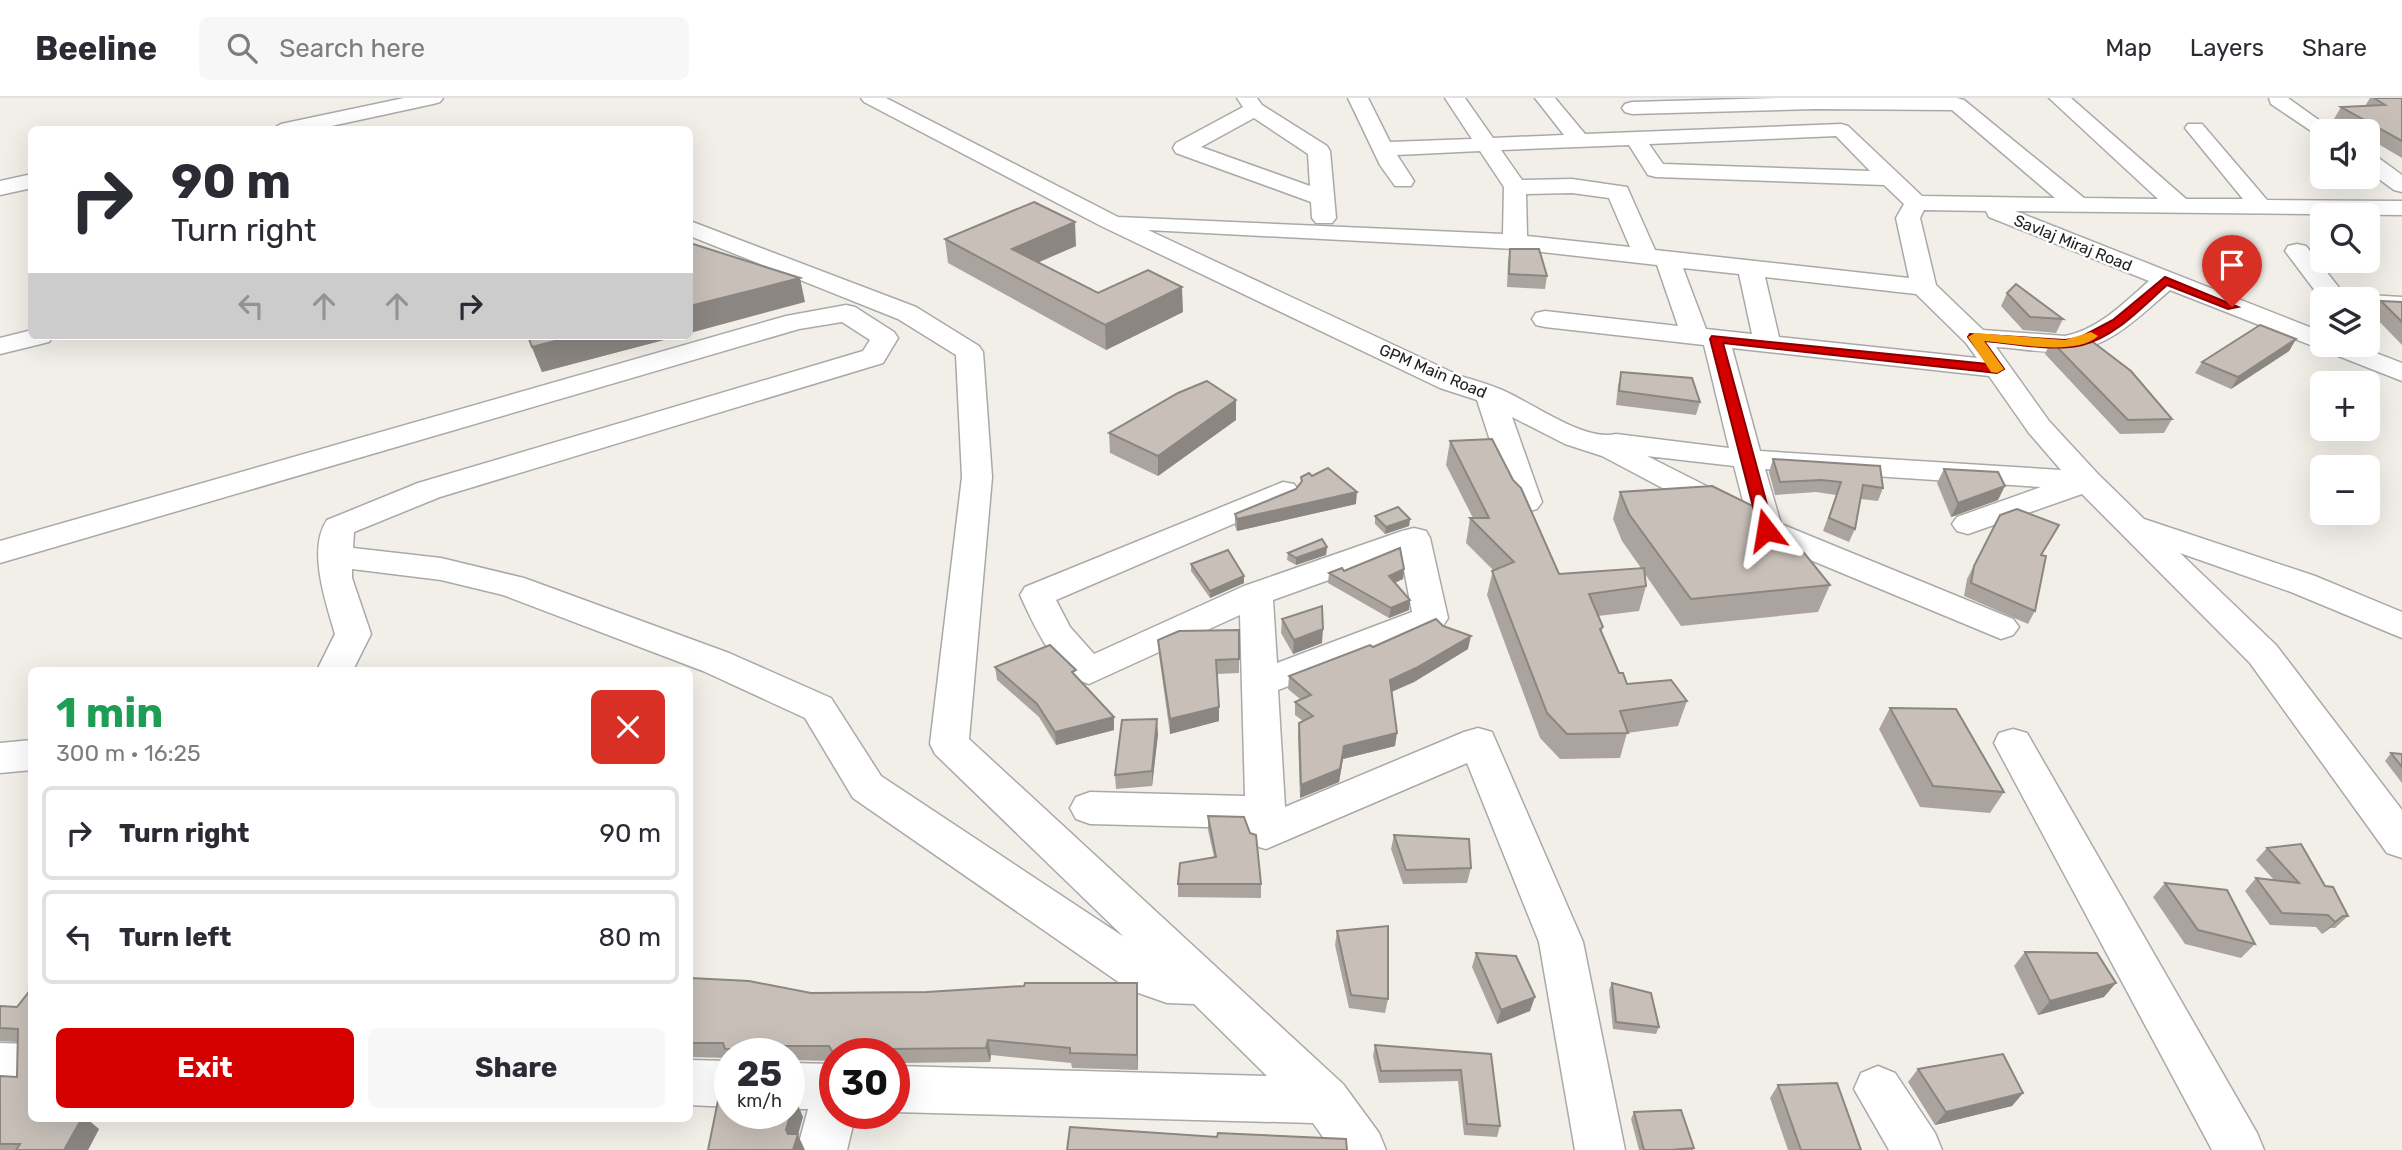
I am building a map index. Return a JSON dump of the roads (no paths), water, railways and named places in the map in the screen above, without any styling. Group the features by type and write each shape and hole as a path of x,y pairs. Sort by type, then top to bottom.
{"street":[{"path":"300,126 433,98"},
{"name":"GPM Main Road","path":"872,98 1110,221 1450,382 1490,396 1574,438 1613,450 1766,530 2001,627"},
{"path":"1358,98 1383,149 1403,181"},
{"path":"1455,98 1514,187 1515,242"},
{"path":"1545,98 1580,142"},
{"path":"2059,98 2180,206"},
{"path":"2278,100 2310,122"},
{"path":"1632,108 1813,101 1953,101 2077,204"},
{"path":"1813,101 1916,203 1981,206 2077,204 2402,208"},
{"path":"1322,198 1184,148 1251,103 1319,151 1325,232"},
{"path":"2195,128 2261,207"},
{"path":"1383,149 1841,130"},
{"path":"1635,139 1656,170 1888,178"},
{"path":"2380,169 2402,185"},
{"path":"0,188 28,182"},
{"path":"1514,187 1572,186 1619,192 1625,212 1705,338 1749,459 1766,530"},
{"path":"1916,203 1908,218 1924,287 1975,337 2039,427 2087,481 2263,654 2402,841"},
{"name":"Savlaj Miraj Road","path":"1981,206 2310,336"},
{"path":"1110,221 1515,242 1924,287"},
{"path":"693,229 906,313 968,352 977,477 949,744 1326,1100 1361,1150"},
{"path":"2297,251 2326,287"},
{"path":"1751,268 1768,345"},
{"path":"1975,337 2065,344 2082,341 2117,323 2165,281"},
{"path":"2380,304 2402,305"},
{"path":"0,552 796,322 846,313 885,338 873,357 429,490 338,527 335,578 353,634 336,667"},
{"path":"1545,319 1997,369"},
{"path":"0,346 28,339"},
{"path":"2376,357 2401,372"},
{"path":"1490,396 1526,502"},
{"path":"1574,438 1749,459 2087,481"},
{"path":"1968,524 2087,481"},
{"path":"1260,682 1431,618 1414,538 1256,594 1089,671 1055,633 1037,594 1283,491"},
{"path":"2132,525 2303,584 2402,626"},
{"path":"337,557 441,569 512,586 716,662 818,708 867,787 1146,976 1167,983 1203,985"},
{"path":"1256,594 1266,833 1478,742 1561,942 1600,1150"},
{"path":"2013,743 2239,1150"},
{"path":"0,758 28,755"},
{"path":"1090,808 1266,813"},
{"path":"0,1065 28,1066"},
{"path":"693,1083 714,1084"},
{"path":"910,1089 1326,1100"},
{"path":"1878,1089 1917,1150"},
{"path":"822,1150 827,1129"}]}
